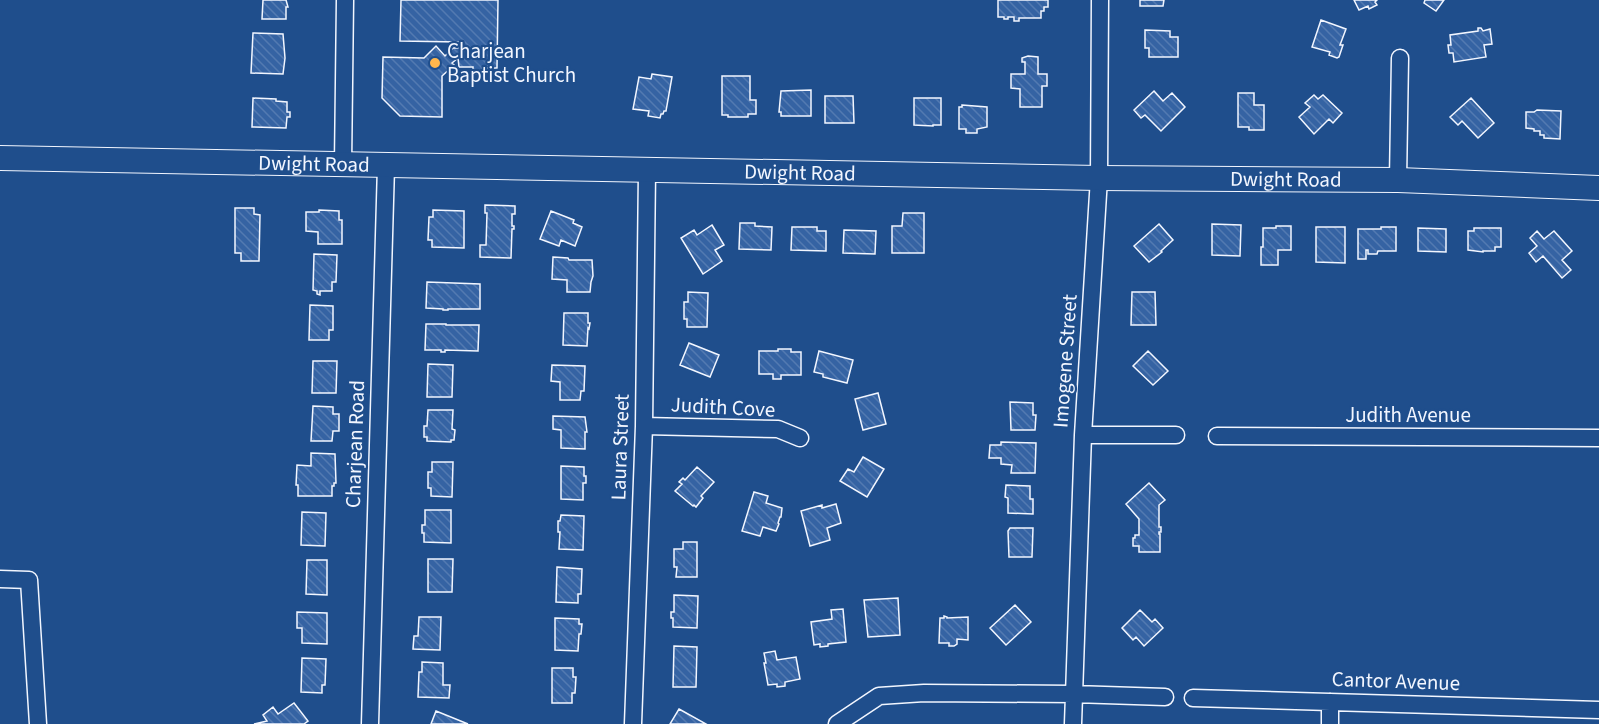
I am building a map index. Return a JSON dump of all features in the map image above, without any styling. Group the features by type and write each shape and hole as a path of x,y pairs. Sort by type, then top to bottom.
{"street":[{"path":"343,165 345,0"},
{"name":"Imogene Street","path":"1073,724 1083,435 1099,178 1100,0"},
{"path":"1398,180 1400,58"},
{"name":"Dwight Road","path":"0,159 1099,178 1398,180 1599,188"},
{"name":"Charjean Road","path":"370,724 386,166"},
{"name":"Laura Street","path":"633,724 644,426 647,171"},
{"name":"Judith Cove","path":"644,426 778,429 800,438"},
{"path":"1083,435 1176,435"},
{"name":"Judith Avenue","path":"1217,436 1599,438"},
{"path":"0,579 29,580 38,724"},
{"path":"837,724 879,696 924,693 1165,697"},
{"name":"Cantor Avenue","path":"1192,698 1599,710"},
{"path":"1330,702 1330,724"}],"building":[{"path":"263,0 286,0 288,7 286,7 286,19 262,19"},
{"path":"401,0 498,0 497,68 482,68 482,74 473,74 473,67 459,67 458,58 452,63 454,65 442,76 442,117 400,116 382,98 383,57 424,58 436,46 445,56 453,48 459,48 459,42 400,41"},
{"path":"998,0 1048,0 1048,7 1044,7 1044,11 1041,11 1041,18 1019,18 1019,21 1014,21 1014,17 1004,19 1004,17 998,17"},
{"path":"1140,0 1164,0 1163,6 1140,6"},
{"path":"1354,0 1377,0 1375,2 1377,5 1359,10"},
{"path":"1425,0 1444,0 1436,11 1424,3"},
{"path":"1321,20 1346,29 1340,45 1343,45 1337,58 1329,55 1330,52 1312,47"},
{"path":"1478,28 1483,31 1490,29 1492,44 1484,45 1486,57 1454,62 1453,53 1449,53 1450,35 1478,31"},
{"path":"1145,30 1170,31 1170,37 1178,37 1178,57 1149,57 1149,48 1145,48"},
{"path":"253,33 283,34 285,58 283,74 251,73"},
{"path":"1038,57 1038,74 1047,74 1047,86 1042,86 1042,107 1020,107 1020,89 1011,88 1011,74 1025,74 1025,62 1022,62 1022,58"},
{"path":"652,74 672,77 666,111 661,114 660,118 648,116 649,111 633,109 639,77 651,79"},
{"path":"722,76 750,76 750,100 756,100 756,114 748,114 748,117 722,115"},
{"path":"811,90 811,116 781,116 779,112 781,91"},
{"path":"1154,91 1163,101 1172,93 1185,107 1161,131 1145,115 1141,118 1134,110"},
{"path":"1238,93 1254,93 1254,105 1264,105 1264,130 1238,127"},
{"path":"1314,95 1318,99 1323,95 1342,113 1333,123 1329,119 1314,134 1299,117 1310,107 1305,103"},
{"path":"825,96 853,96 854,123 825,123"},
{"path":"253,98 287,102 287,112 290,112 290,117 287,117 286,128 252,127"},
{"path":"914,98 941,98 941,125 914,125"},
{"path":"1471,98 1494,123 1478,138 1462,121 1458,125 1450,117"},
{"path":"962,105 987,107 987,127 977,129 977,133 966,133 966,129 959,129 959,107"},
{"path":"1561,111 1560,139 1544,138 1544,135 1540,135 1540,131 1526,128 1526,112"},
{"path":"485,205 515,206 515,214 512,214 514,229 512,229 511,258 480,257 480,245 486,245"},
{"path":"235,208 254,208 254,214 260,215 259,261 241,261 241,253 235,253"},
{"path":"319,210 339,211 339,220 342,220 342,244 318,244 318,232 306,231 306,212 319,212"},
{"path":"433,210 464,211 464,248 432,247 432,240 428,240 429,217 433,217"},
{"path":"551,211 574,220 573,223 582,227 575,246 561,240 559,246 540,239"},
{"path":"903,213 924,213 924,253 892,253 892,226 902,226"},
{"path":"740,223 755,223 755,226 772,227 771,250 739,249"},
{"path":"1159,224 1173,240 1149,262 1134,246"},
{"path":"1212,224 1241,225 1240,256 1212,255"},
{"path":"712,225 724,245 715,250 722,261 703,274 681,238 694,230 697,235"},
{"path":"1276,226 1291,226 1291,250 1278,250 1278,265 1261,265 1263,228 1276,228"},
{"path":"792,227 817,227 817,231 826,231 826,251 791,250"},
{"path":"1316,227 1345,227 1345,263 1316,262"},
{"path":"1381,227 1396,227 1396,251 1378,251 1377,254 1368,254 1366,250 1366,259 1358,259 1358,229 1381,229"},
{"path":"1418,228 1446,229 1446,252 1418,251"},
{"path":"1474,228 1501,228 1501,247 1495,247 1495,251 1468,250 1468,231 1474,231"},
{"path":"844,230 876,231 875,254 843,253"},
{"path":"1537,231 1544,239 1554,231 1572,251 1562,260 1571,270 1562,278 1543,256 1536,262 1529,253 1537,246 1530,238"},
{"path":"314,254 337,255 336,282 332,282 332,291 320,291 320,295 313,290"},
{"path":"553,257 592,260 593,276 590,292 567,292 567,280 552,279"},
{"path":"427,282 480,284 480,309 426,308"},
{"path":"688,292 708,293 707,327 687,327 687,319 684,319 684,302 688,302"},
{"path":"1132,292 1155,292 1156,325 1131,325"},
{"path":"310,305 333,306 333,330 329,330 329,340 309,340"},
{"path":"564,313 588,313 588,323 590,323 587,346 563,345"},
{"path":"426,324 479,325 478,351 425,350"},
{"path":"689,343 719,355 710,377 680,365"},
{"path":"778,349 801,352 801,375 781,375 781,379 773,379 773,374 759,374 759,351 778,351"},
{"path":"819,351 853,360 847,383 823,377 823,374 814,372"},
{"path":"1148,351 1168,371 1153,385 1133,366"},
{"path":"313,361 337,361 336,393 312,393"},
{"path":"428,364 453,365 452,397 427,397"},
{"path":"552,365 585,366 584,391 581,391 580,400 560,400 560,382 551,381"},
{"path":"878,393 886,424 863,430 855,399"},
{"path":"1010,402 1033,403 1033,415 1036,415 1035,430 1011,430"},
{"path":"313,406 333,407 333,414 339,414 339,431 333,431 332,441 311,441"},
{"path":"428,410 453,410 454,440 451,442 427,441 427,437 424,437 424,426 427,426"},
{"path":"553,416 585,417 587,432 585,432 585,449 561,448 561,430 553,429"},
{"path":"1001,442 1036,443 1035,473 1011,473 1012,465 1001,464 1001,458 989,458 990,445 1001,445"},
{"path":"311,453 335,454 336,483 332,486 332,496 298,496 297,465 311,466"},
{"path":"863,457 884,469 867,497 840,481 848,469 854,472"},
{"path":"432,462 453,462 452,497 431,496 431,488 428,488 428,472 432,472"},
{"path":"561,466 584,467 586,483 583,483 583,500 561,499"},
{"path":"697,467 714,482 701,496 703,498 696,507 675,491 682,484 679,482 683,478 685,480"},
{"path":"1149,483 1165,500 1159,505 1160,552 1139,552 1139,546 1133,546 1133,538 1139,535 1139,519 1126,504"},
{"path":"1006,485 1030,486 1033,514 1008,513 1008,498 1005,497"},
{"path":"754,492 768,496 766,503 782,508 776,531 763,527 760,536 742,531"},
{"path":"836,504 841,523 827,528 830,540 810,546 801,511"},
{"path":"425,510 451,510 451,543 424,542 422,525 425,525"},
{"path":"302,512 326,513 325,546 301,545"},
{"path":"561,515 584,516 583,550 559,549 558,521"},
{"path":"1010,528 1033,528 1032,557 1009,557 1008,531"},
{"path":"683,542 697,542 697,577 676,577 674,549 683,549"},
{"path":"428,559 453,559 452,592 428,592"},
{"path":"307,560 327,560 327,595 306,594"},
{"path":"557,567 582,569 581,594 578,594 578,603 556,602"},
{"path":"674,595 698,596 697,628 673,627 671,612 674,612"},
{"path":"898,598 900,635 868,637 864,600"},
{"path":"1015,605 1031,622 1006,645 990,628"},
{"path":"843,609 846,642 820,647 820,644 814,645 811,622 832,619 831,610"},
{"path":"1140,610 1152,622 1155,619 1163,628 1144,646 1136,637 1133,640 1122,628"},
{"path":"297,612 327,613 327,644 302,643 302,628 297,628"},
{"path":"944,616 947,618 968,617 968,640 957,639 957,644 954,646 949,646 949,643 939,643 940,618"},
{"path":"419,617 441,617 440,650 413,649 414,636 418,636"},
{"path":"555,618 579,619 579,624 582,624 578,651 555,650"},
{"path":"674,646 697,647 696,687 673,687"},
{"path":"775,651 777,660 796,657 800,679 785,682 785,686 768,685 764,653"},
{"path":"302,658 326,659 325,685 322,685 322,693 301,692"},
{"path":"422,662 443,663 443,685 450,685 449,698 418,697 419,672 422,672"},
{"path":"552,668 573,668 573,677 576,677 572,703 552,703"},
{"path":"294,703 308,721 304,724 254,724 267,721 263,715 273,707 278,714"},
{"path":"679,709 706,724 670,724"},
{"path":"436,711 468,724 431,724"}],"place":[{"name":"Charjean Baptist Church","path":"435,63"}]}
